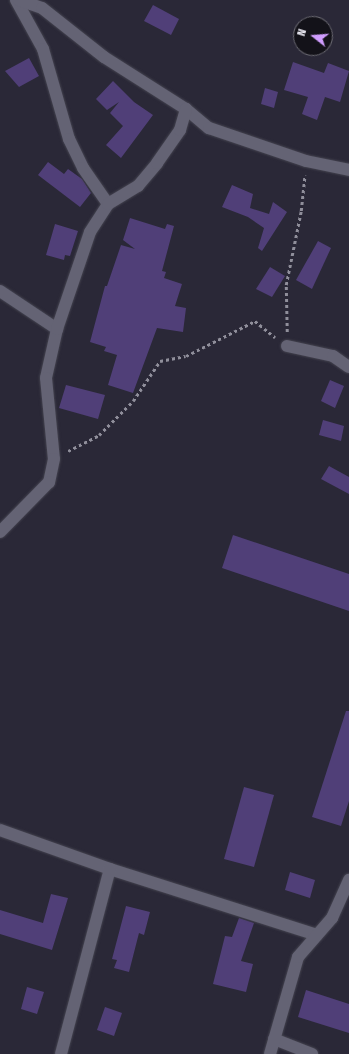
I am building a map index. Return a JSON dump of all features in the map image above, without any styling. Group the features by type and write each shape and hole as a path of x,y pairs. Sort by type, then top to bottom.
{"street":[{"path":"18,0 42,8 104,57 186,109 209,128 306,161 349,170"},
{"path":"18,0 43,49 68,139 83,168 108,204"},
{"path":"0,532 49,482 54,459 46,378 57,328 90,232 108,204 138,186 157,163 180,130 186,109"},
{"path":"0,290 57,328"},
{"path":"287,346 333,356 349,367"},
{"path":"0,830 110,869 317,935"},
{"path":"61,1054 110,869"},
{"path":"270,1054 298,957 332,918 349,880"},
{"path":"274,1039 312,1054"}],"path":[{"path":"287,346 286,285 301,211 306,161"},
{"path":"54,459 99,435 133,400 160,361 186,356 255,321 287,346"}],"building":[{"path":"153,5 179,19 171,35 144,21"},
{"path":"29,58 39,76 19,87 5,71"},
{"path":"293,62 324,73 328,63 349,71 340,102 325,97 317,120 302,114 308,97 284,90"},
{"path":"113,81 134,102 153,115 121,158 106,145 123,126 110,113 119,102 107,110 96,99"},
{"path":"265,88 278,92 274,108 261,104"},
{"path":"48,162 64,174 68,169 82,179 91,193 80,207 38,175"},
{"path":"232,185 253,194 250,208 269,214 273,202 287,212 262,251 258,248 264,228 248,217 222,207"},
{"path":"130,218 165,229 167,224 174,226 162,271 166,272 164,278 182,284 175,306 186,308 183,332 157,328 133,393 108,385 117,355 104,351 106,347 90,342 105,286 107,286 121,245 135,249 123,240"},
{"path":"55,224 78,231 70,256 65,255 64,260 46,255"},
{"path":"318,241 331,248 312,289 296,280"},
{"path":"270,267 285,276 272,297 256,289"},
{"path":"330,380 344,386 335,408 321,401"},
{"path":"66,385 105,395 98,419 59,408"},
{"path":"323,420 344,426 341,441 319,435"},
{"path":"329,466 349,477 349,494 321,479"},
{"path":"233,535 349,574 349,611 222,568"},
{"path":"346,711 349,711 349,801 341,826 312,817"},
{"path":"244,787 274,795 254,867 224,859"},
{"path":"290,872 315,880 310,898 285,890"},
{"path":"51,894 68,898 52,950 0,934 0,910 43,923"},
{"path":"126,906 150,912 144,935 139,933 129,972 114,968 117,960 112,959"},
{"path":"239,918 254,923 241,961 253,964 246,992 213,984 225,936 232,937"},
{"path":"27,987 44,992 37,1014 21,1009"},
{"path":"306,990 349,1004 349,1033 298,1017"},
{"path":"105,1007 122,1013 114,1036 97,1030"}]}
